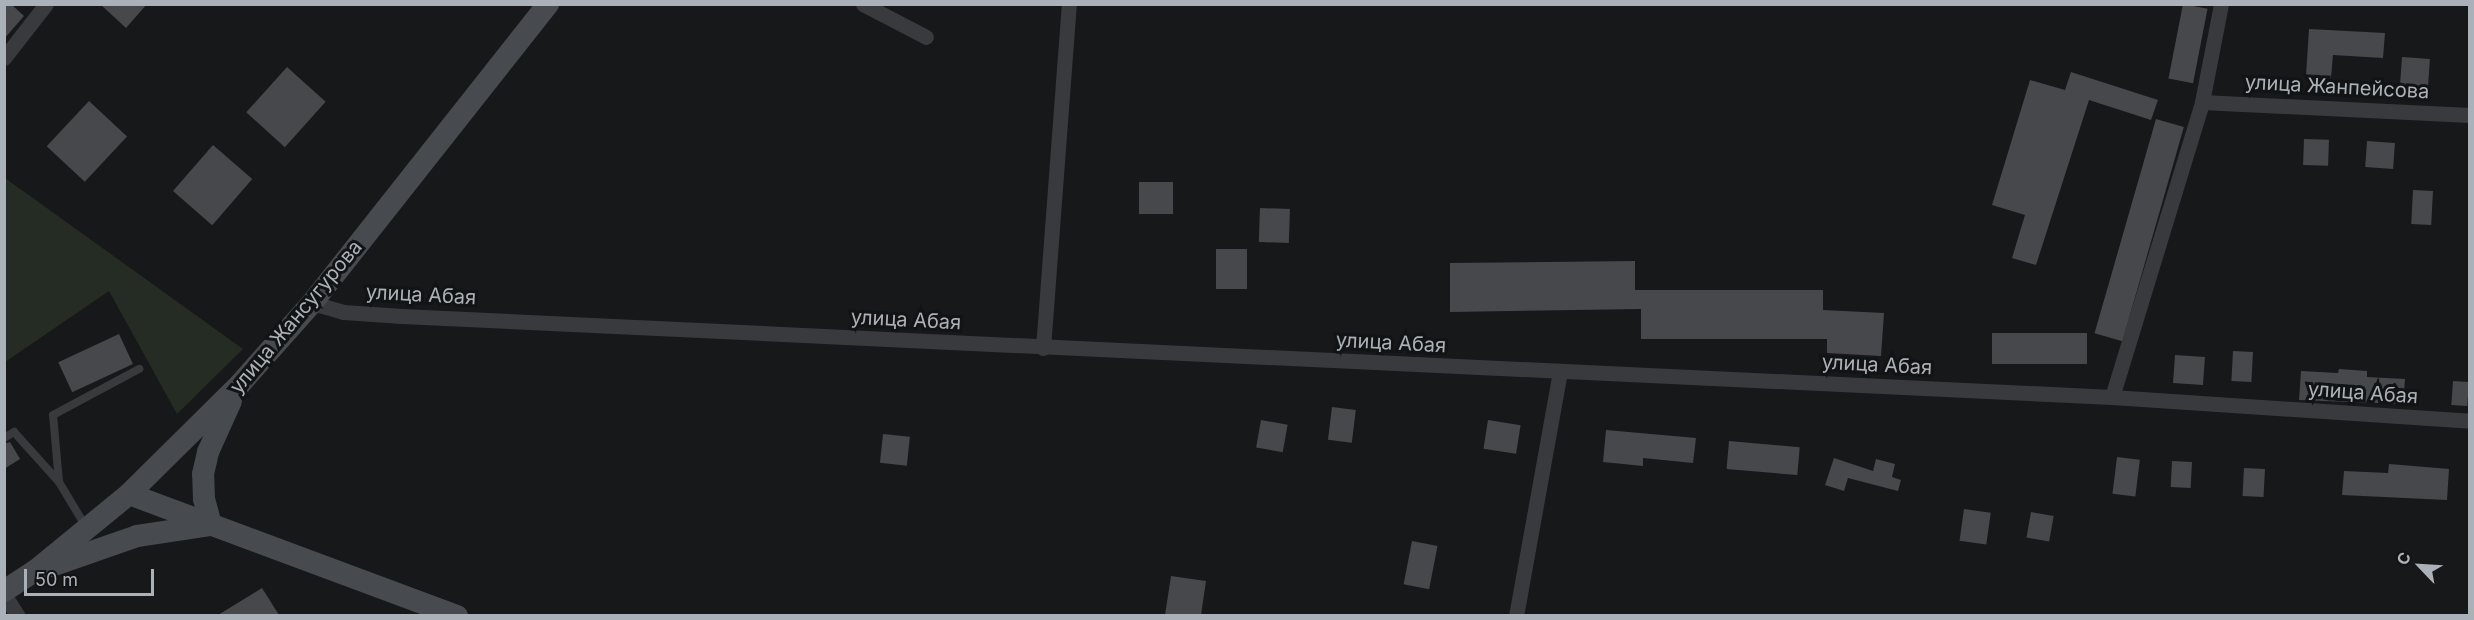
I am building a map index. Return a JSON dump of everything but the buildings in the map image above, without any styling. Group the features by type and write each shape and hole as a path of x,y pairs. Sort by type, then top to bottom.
{"main road":[{"name":"улица Жансугурова","path":"4,592 35,571 129,494 240,384 312,303 548,4"},
{"path":"211,525 204,499 203,474 218,429 240,384"},
{"path":"129,494 457,615"},
{"path":"35,571 138,536 211,525"}],"street":[{"path":"4,58 46,4"},
{"path":"863,4 926,38"},
{"path":"1043,348 1069,4"},
{"path":"2112,397 2202,102 2221,4"},
{"name":"улица Жанпейсова","path":"2202,102 2469,114"},
{"name":"улица Абая","path":"312,303 343,312 402,316 2112,397 2469,421"},
{"path":"1516,615 1560,372"},
{"path":"4,592 18,615"}],"lane":[{"path":"59,483 52,415 139,369"},
{"path":"4,438 14,432 59,483 87,528"}],"shaded area":[{"path":"5,178 243,349 177,414 109,291 5,362"}]}
